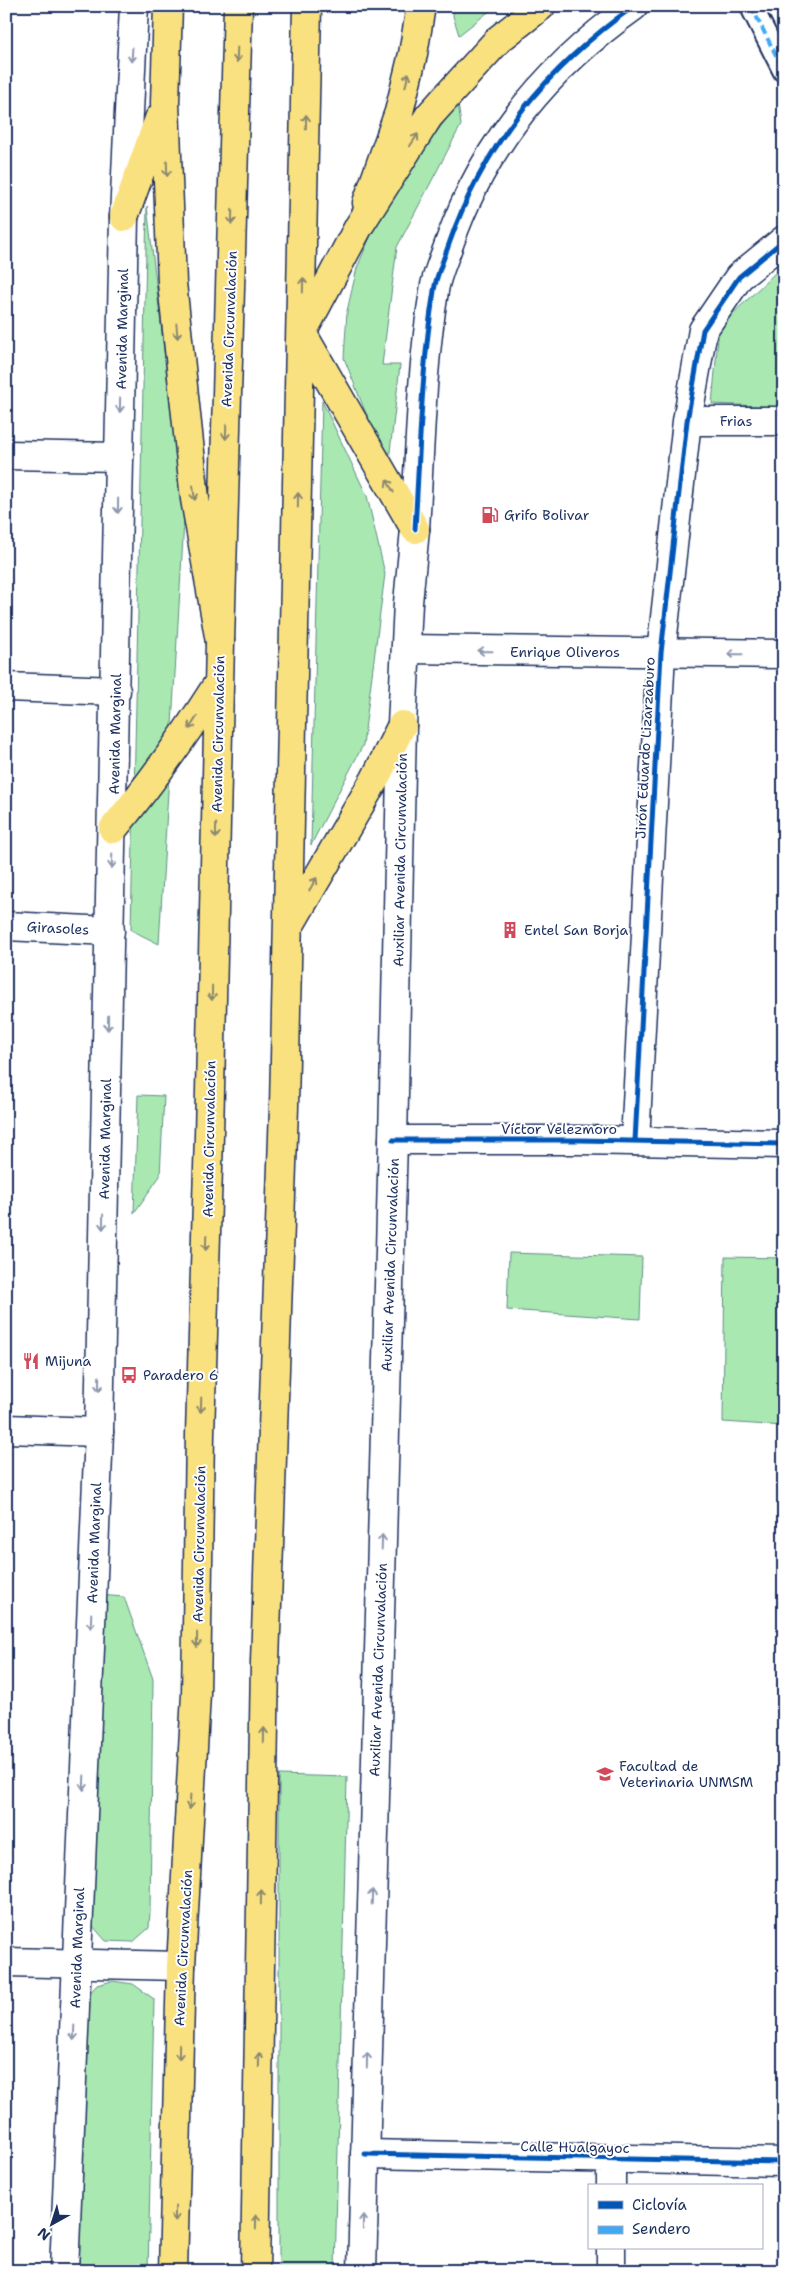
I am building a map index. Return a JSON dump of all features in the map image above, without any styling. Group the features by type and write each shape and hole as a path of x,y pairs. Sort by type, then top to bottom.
{"main road":[{"name":"Avenida Marginal","path":"64,2271 98,1432 116,691 124,217 134,6"},
{"path":"168,6 165,103 171,253 194,499 220,642"},
{"name":"Avenida Circunvalación","path":"173,2271 181,1966 196,1694 200,1434 210,1125 220,642 238,6"},
{"path":"255,2271 265,1662 289,926 308,6"},
{"path":"359,226 399,112 413,54 421,6"},
{"path":"302,333 359,226 429,116 499,39 540,6"},
{"name":"Auxiliar Avenida Circunvalación","path":"362,2271 393,1140 402,725 408,603 426,359 434,289 462,208 509,128 546,80 577,51 634,6"},
{"path":"124,217 165,103"},
{"name":"Jirón Eduardo Lizarzaburo","path":"635,1141 661,653 687,421 703,330 739,278 784,240"},
{"path":"302,333 415,528"},
{"name":"Frias","path":"687,421 784,421"},
{"path":"6,454 119,457"},
{"name":"Enrique Oliveros","path":"406,649 784,654"},
{"path":"113,829 166,762 219,682"},
{"path":"6,688 116,691"},
{"path":"289,926 375,779 402,725"},
{"name":"Girasoles","path":"6,926 110,931"},
{"name":"Víctor Velezmoro","path":"393,1140 784,1144"},
{"path":"6,1429 98,1432"},
{"path":"6,1962 181,1966"},
{"name":"Calle Hualgayoc","path":"365,2154 784,2162"},
{"path":"611,2159 611,2184"},
{"path":"610,2271 611,2250"}],"street":[{"path":"751,6 784,71"}],"green space":[{"path":"454,6 496,6 459,35 453,16"},
{"path":"458,103 461,125 397,247 382,365 400,365 388,469 344,358 347,311 357,268 370,237 413,164"},
{"path":"147,206 184,521 159,944 131,930"},
{"path":"784,267 784,407 712,404 719,327 775,273"},
{"path":"322,401 367,496 385,574 363,745 311,845"},
{"path":"138,1095 164,1096 160,1176 134,1213"},
{"path":"509,1253 642,1257 640,1319 507,1310"},
{"path":"725,1257 784,1258 784,1426 723,1422"},
{"path":"99,1595 124,1597 153,1679 149,1928 133,1942 106,1941 91,1924"},
{"path":"279,1775 347,1777 335,2271 279,2271"},
{"path":"112,1981 133,1984 154,1999 148,2271 75,2271 83,2000 97,1985"}],"marked path":[{"path":"751,6 784,71"}],"cycle path":[{"path":"415,529 426,350 434,291 440,267 463,207 500,140 522,110 547,81 574,55 634,6"},
{"path":"635,1141 661,653 687,421 703,330 739,277 784,240"},
{"path":"393,1140 579,1140 784,1144"},
{"path":"365,2154 784,2162"}],"place":[{"name":"Grifo Bolivar","path":"490,515"},
{"name":"Entel San Borja","path":"510,930"},
{"name":"Mijuna","path":"31,1361"},
{"name":"Paradero 6","path":"129,1375"},
{"name":"Facultad de Veterinaria UNMSM","path":"605,1774"}]}
